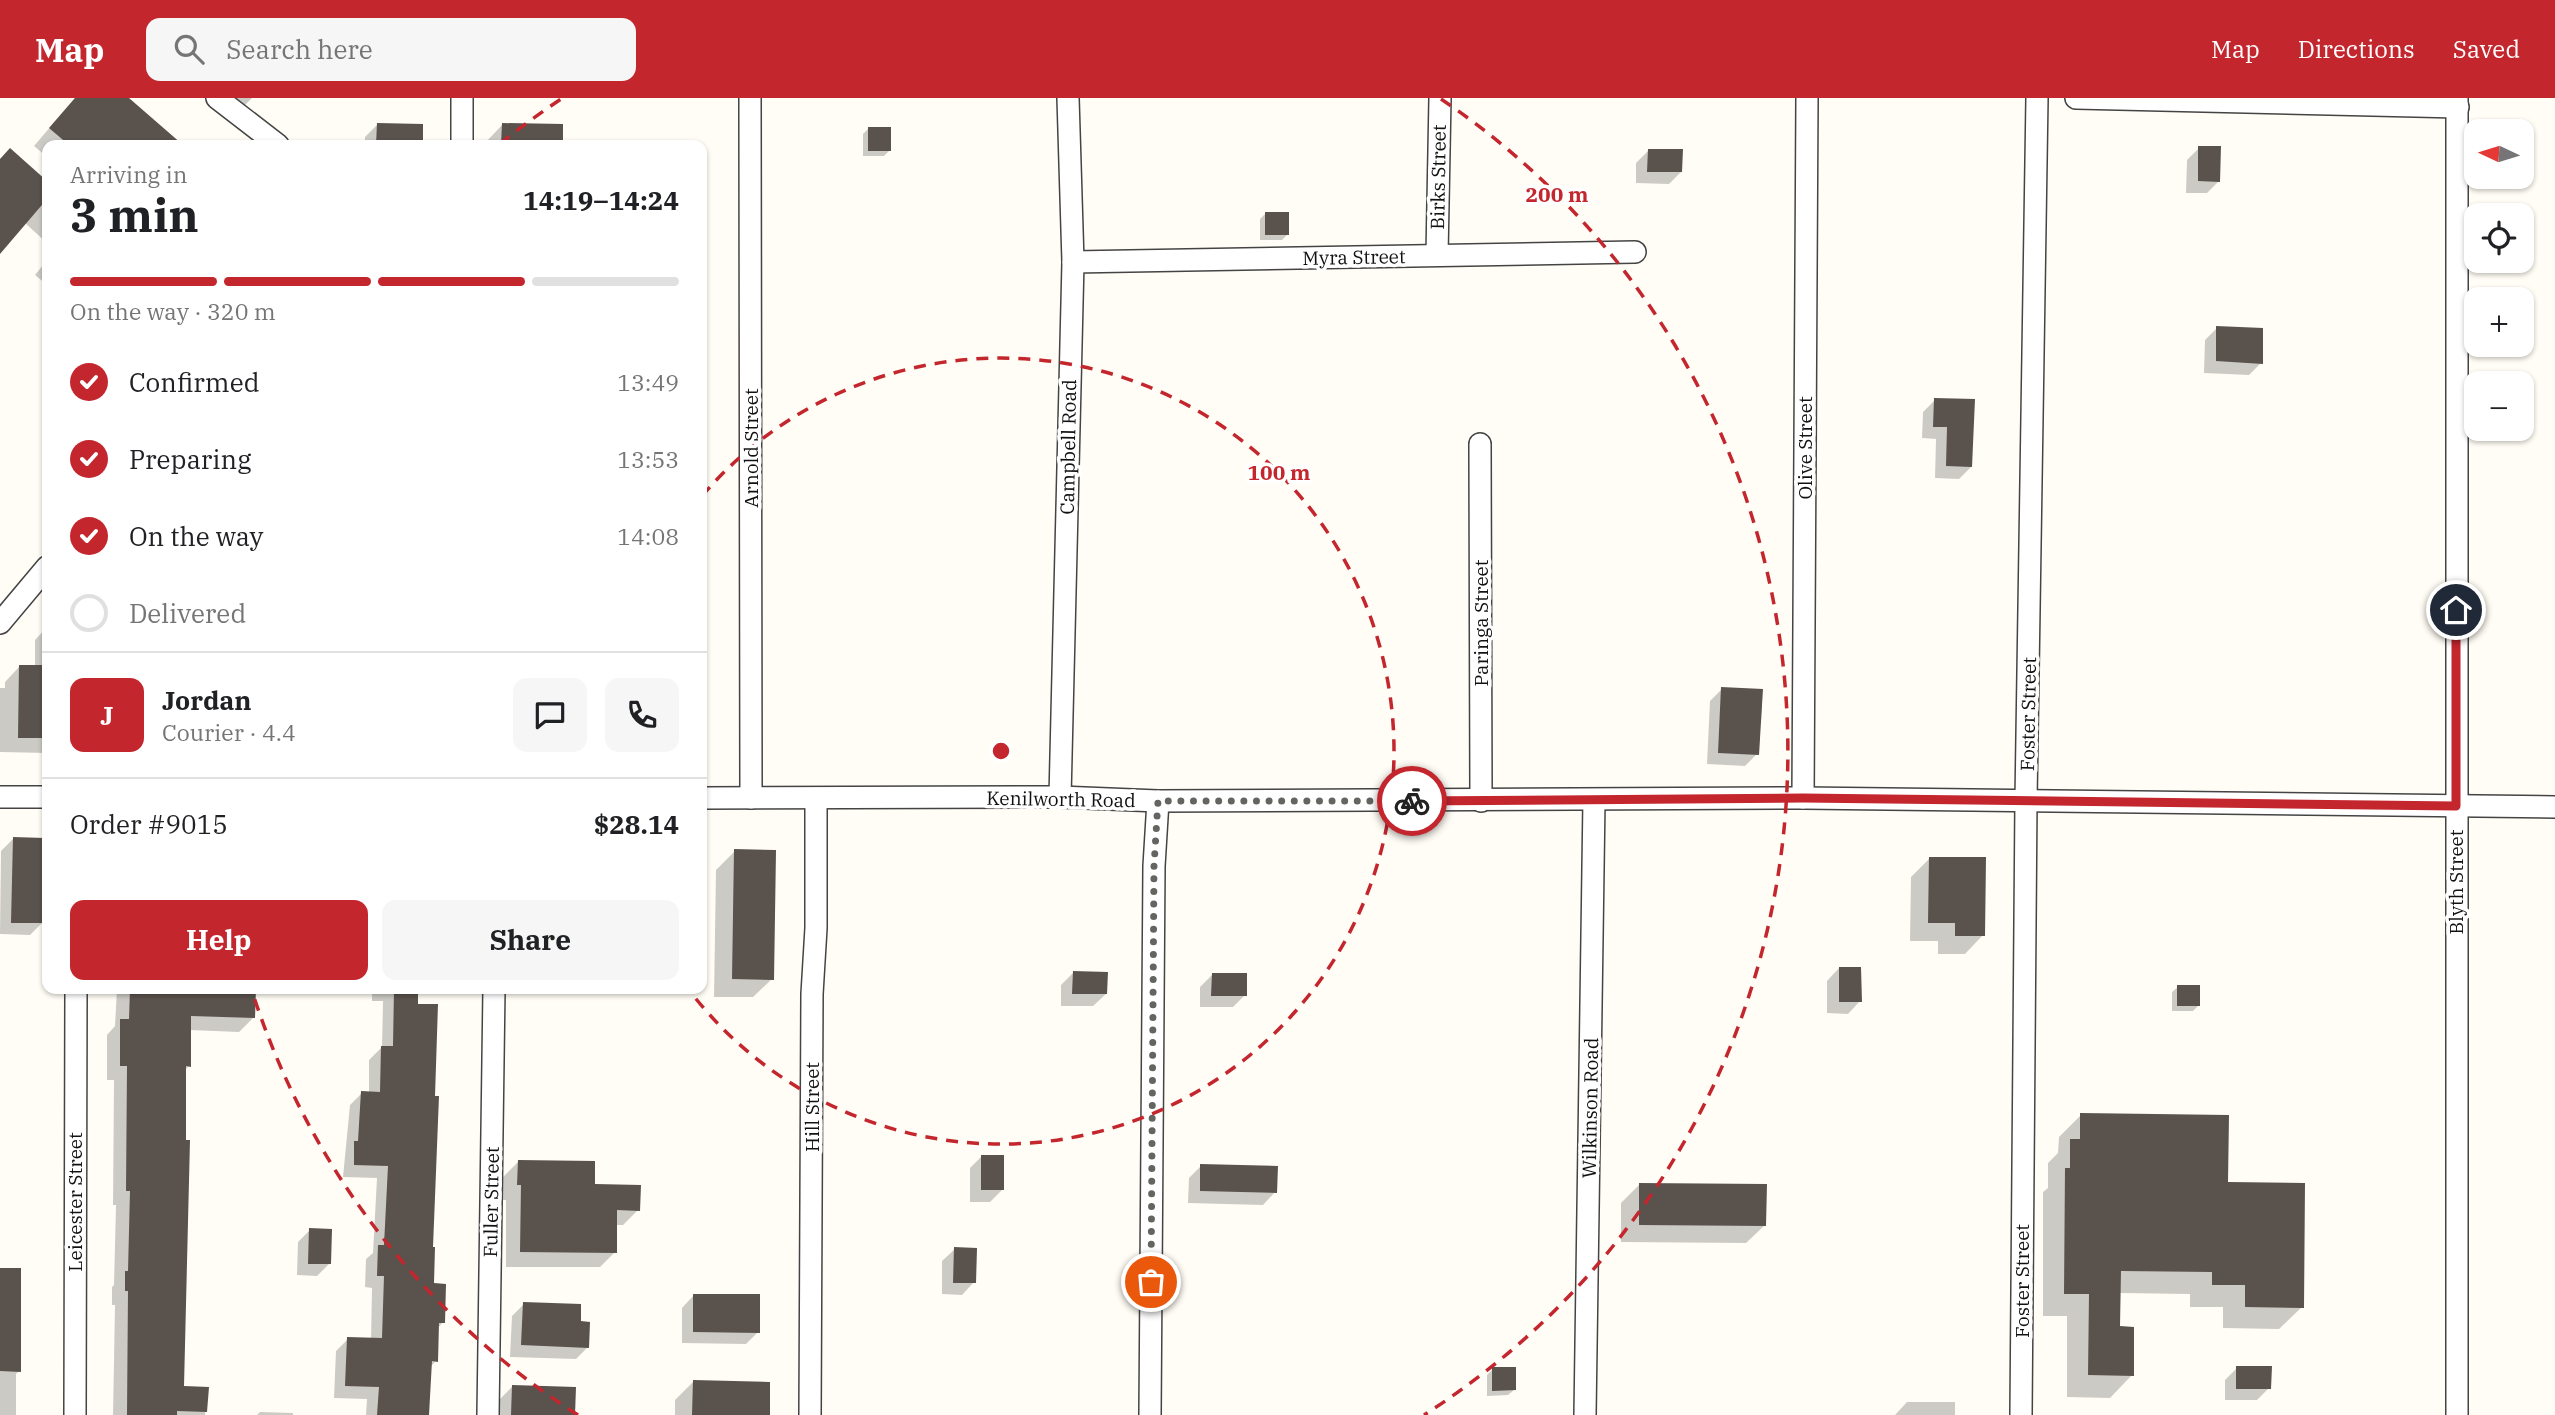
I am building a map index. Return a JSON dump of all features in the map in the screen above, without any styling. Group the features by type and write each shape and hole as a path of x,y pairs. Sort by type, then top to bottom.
{"street":[{"path":"218,98 272,140"},
{"path":"462,98 462,140"},
{"name":"Arnold Street","path":"750,98 751,798"},
{"name":"Campbell Road","path":"1060,797 1073,262 1068,98"},
{"name":"Birks Street","path":"1437,255 1440,98"},
{"name":"Olive Street","path":"1803,798 1807,98"},
{"name":"Foster Street","path":"2021,1415 2026,800 2037,98"},
{"path":"2076,98 2457,103"},
{"name":"Blyth Street","path":"2457,103 2457,1415"},
{"name":"Myra Street","path":"1073,262 1635,252"},
{"name":"Paringa Street","path":"1480,444 1481,801"},
{"path":"0,623 42,573"},
{"path":"0,797 42,797"},
{"name":"Kenilworth Road","path":"707,798 1060,797 1158,801 1803,798 2555,807"},
{"name":"Hill Street","path":"810,1415 816,798"},
{"name":"Wilkinson Road","path":"1585,1415 1594,800"},
{"path":"1150,1415 1154,866 1158,801"},
{"name":"Leicester Street","path":"75,1415 76,994"},
{"name":"Fuller Street","path":"488,1415 494,994"}],"building":[{"path":"75,98 129,98 177,140 63,140 49,128"},
{"path":"377,123 423,124 423,140 376,140"},
{"path":"502,123 563,124 563,140 501,140"},
{"path":"868,127 891,127 891,151 868,151"},
{"path":"2198,146 2221,146 2220,182 2198,181"},
{"path":"10,148 42,177 42,205 0,254 0,159"},
{"path":"1648,149 1683,149 1682,172 1647,172"},
{"path":"1265,212 1289,212 1289,235 1265,235"},
{"path":"2216,326 2263,328 2263,364 2216,361"},
{"path":"1934,398 1975,399 1972,467 1946,466 1947,427 1933,427"},
{"path":"19,665 42,665 42,738 18,738"},
{"path":"1721,687 1763,689 1759,755 1718,753"},
{"path":"13,837 42,838 42,923 11,923"},
{"path":"734,849 776,850 774,980 732,979"},
{"path":"1929,857 1986,857 1985,936 1955,936 1955,923 1928,923"},
{"path":"1839,967 1861,967 1862,1002 1839,1002"},
{"path":"1073,971 1108,972 1107,994 1072,994"},
{"path":"1212,973 1247,973 1247,996 1211,996"},
{"path":"2177,985 2200,985 2200,1006 2177,1006"},
{"path":"130,994 256,994 255,1018 191,1016 191,1067 186,1066 186,1140 190,1140 184,1386 209,1387 207,1412 177,1411 177,1415 127,1415 128,1291 125,1291 125,1271 128,1271 130,1191 126,1191 127,1066 120,1066 120,1019 129,1019"},
{"path":"394,994 418,994 418,1004 438,1004 435,1096 439,1096 434,1283 446,1284 445,1323 439,1323 438,1362 432,1361 429,1415 377,1415 379,1387 345,1386 347,1337 382,1338 384,1276 377,1276 378,1245 384,1245 388,1166 354,1165 354,1141 358,1141 361,1091 380,1092 381,1046 393,1046"},
{"path":"2080,1113 2229,1115 2228,1182 2305,1183 2304,1308 2245,1307 2245,1285 2212,1285 2212,1272 2121,1271 2120,1326 2134,1327 2134,1376 2088,1375 2089,1294 2064,1294 2065,1168 2070,1168 2070,1139 2080,1139"},
{"path":"981,1155 1004,1155 1004,1190 981,1190"},
{"path":"518,1160 595,1161 595,1184 641,1185 640,1211 617,1210 617,1253 520,1252 521,1185 517,1185"},
{"path":"1200,1164 1278,1166 1277,1193 1200,1191"},
{"path":"1639,1183 1767,1184 1766,1226 1639,1225"},
{"path":"309,1228 332,1229 331,1264 308,1264"},
{"path":"954,1247 977,1248 976,1283 953,1283"},
{"path":"0,1268 21,1268 21,1372 0,1371"},
{"path":"693,1294 760,1294 760,1333 693,1332"},
{"path":"523,1302 581,1304 581,1321 590,1322 589,1348 521,1345"},
{"path":"2236,1366 2272,1366 2271,1389 2236,1389"},
{"path":"1492,1367 1516,1367 1516,1390 1492,1391"},
{"path":"693,1380 770,1382 770,1415 692,1415"},
{"path":"512,1385 576,1387 575,1415 511,1415"}],"way so far":[{"path":"1151,1282 1154,866 1158,801 1412,801"}],"route":[{"path":"1412,801 1803,798 2456,806 2456,610"}]}
